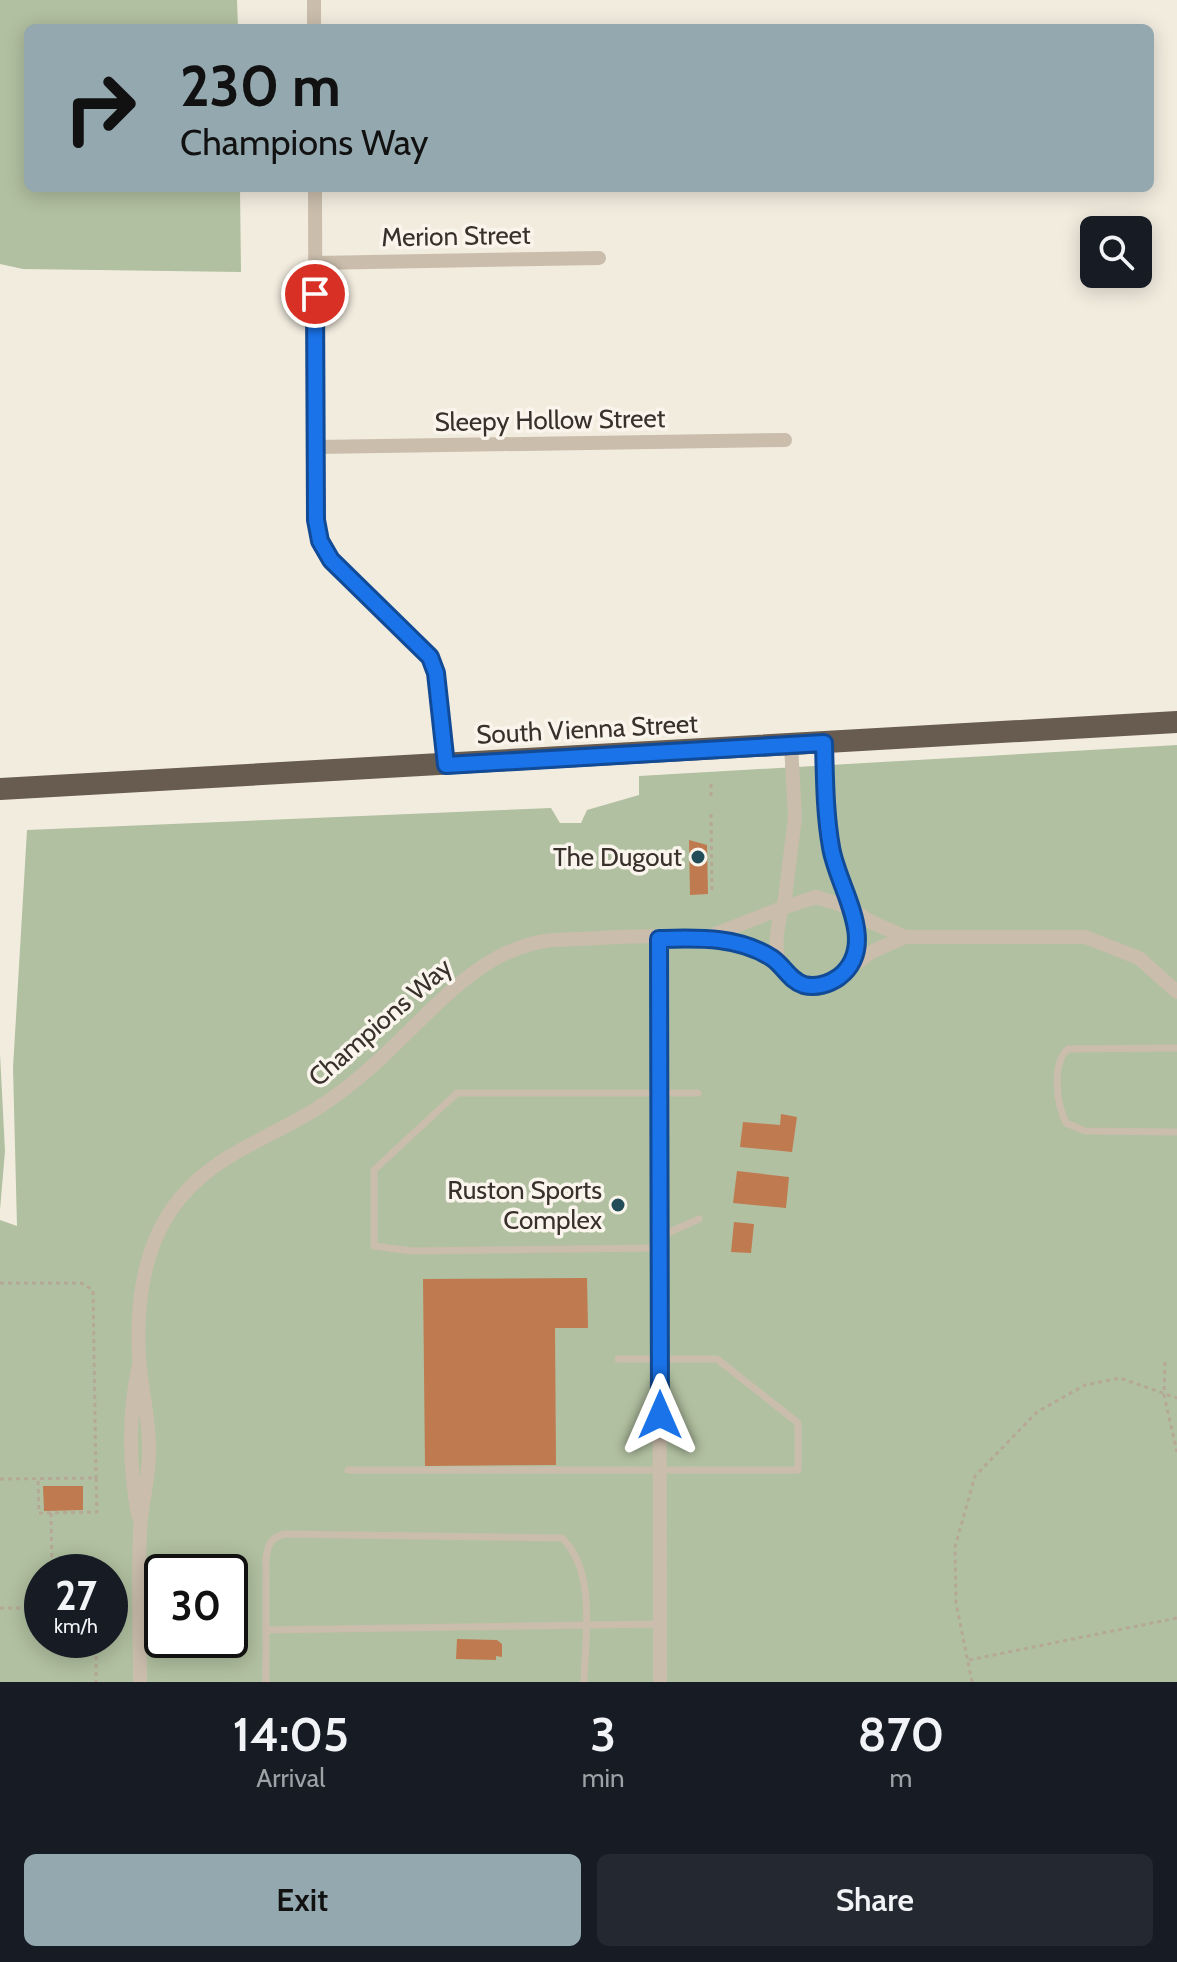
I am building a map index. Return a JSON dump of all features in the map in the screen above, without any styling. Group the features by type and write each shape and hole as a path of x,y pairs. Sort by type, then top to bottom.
{"highway":[{"name":"South Vienna Street","path":"0,789 1177,722"}],"street":[{"path":"314,0 314,24"},
{"path":"315,192 316,520 320,541 331,560 430,657 436,673 446,765"},
{"name":"Merion Street","path":"315,263 599,258"},
{"name":"Sleepy Hollow Street","path":"316,447 785,440"},
{"path":"824,743 830,846 858,942 847,970"},
{"path":"779,962 795,817 791,745"},
{"name":"Champions Way","path":"707,938 816,897 849,906 869,921 905,937"},
{"name":"Champions Way","path":"140,1682 140,1528 149,1432 139,1360 141,1293 153,1247 181,1198 219,1162 316,1109 357,1079 469,976 506,951 533,942 707,938 744,944 779,962 796,981 812,986 833,981 871,952 905,937 1085,937 1139,958 1177,992"},
{"path":"659,939 660,1682"}],"lane":[{"path":"1176,1051 1068,1049 1059,1060 1059,1104 1066,1123 1085,1131 1177,1132"},
{"path":"698,1093 457,1093 374,1170 374,1246 412,1251 660,1242 699,1219"},
{"path":"348,1470 798,1470 798,1423 717,1359 618,1359"},
{"path":"266,1682 268,1544 275,1536 285,1534 554,1535 569,1545 581,1571 585,1625 584,1682"},
{"path":"266,1630 660,1624"}],"path":[{"path":"711,784 711,796"},
{"path":"711,814 712,894"},
{"path":"0,1283 81,1283 93,1290 97,1512 39,1513 38,1479"},
{"path":"1165,1362 1164,1395 1177,1452"},
{"path":"972,1682 956,1603 955,1547 975,1476 1037,1412 1085,1385 1120,1378 1177,1398"},
{"path":"0,1479 96,1478"},
{"path":"51,1513 52,1554"},
{"path":"0,1608 24,1608"},
{"path":"967,1660 1177,1618"},
{"path":"96,1658 96,1682"}],"green space":[{"path":"0,0 237,0 238,24 24,24 24,192 240,192 241,272 23,269 0,264"},
{"name":"Ruston Sports Complex","path":"1177,745 1177,1682 0,1682 0,1220 17,1226 13,1068 27,830 551,808 560,823 581,823 587,810 639,795 639,776"},
{"path":"0,1054 5,1151 0,1210"}],"building":[{"name":"The Dugout","path":"689,840 707,845 708,894 690,895"},
{"path":"781,1114 797,1117 792,1152 740,1147 743,1122 780,1125"},
{"path":"737,1171 789,1177 786,1208 733,1203"},
{"path":"734,1222 754,1224 751,1253 731,1252"},
{"path":"587,1278 588,1328 555,1328 556,1465 425,1466 423,1279"},
{"path":"43,1486 83,1486 83,1510 44,1511"},
{"path":"457,1639 497,1640 502,1644 502,1657 496,1656 496,1660 456,1659"}],"place":[{"name":"The Dugout","path":"698,857"},
{"name":"Ruston Sports Complex","path":"618,1205"}],"route":[{"path":"315,294 316,520 320,541 331,560 434,663 446,765 824,743 830,846 857,931 858,942 847,970 822,985 804,985 789,976 779,962 744,944 707,938 659,939 660,1415"}]}
